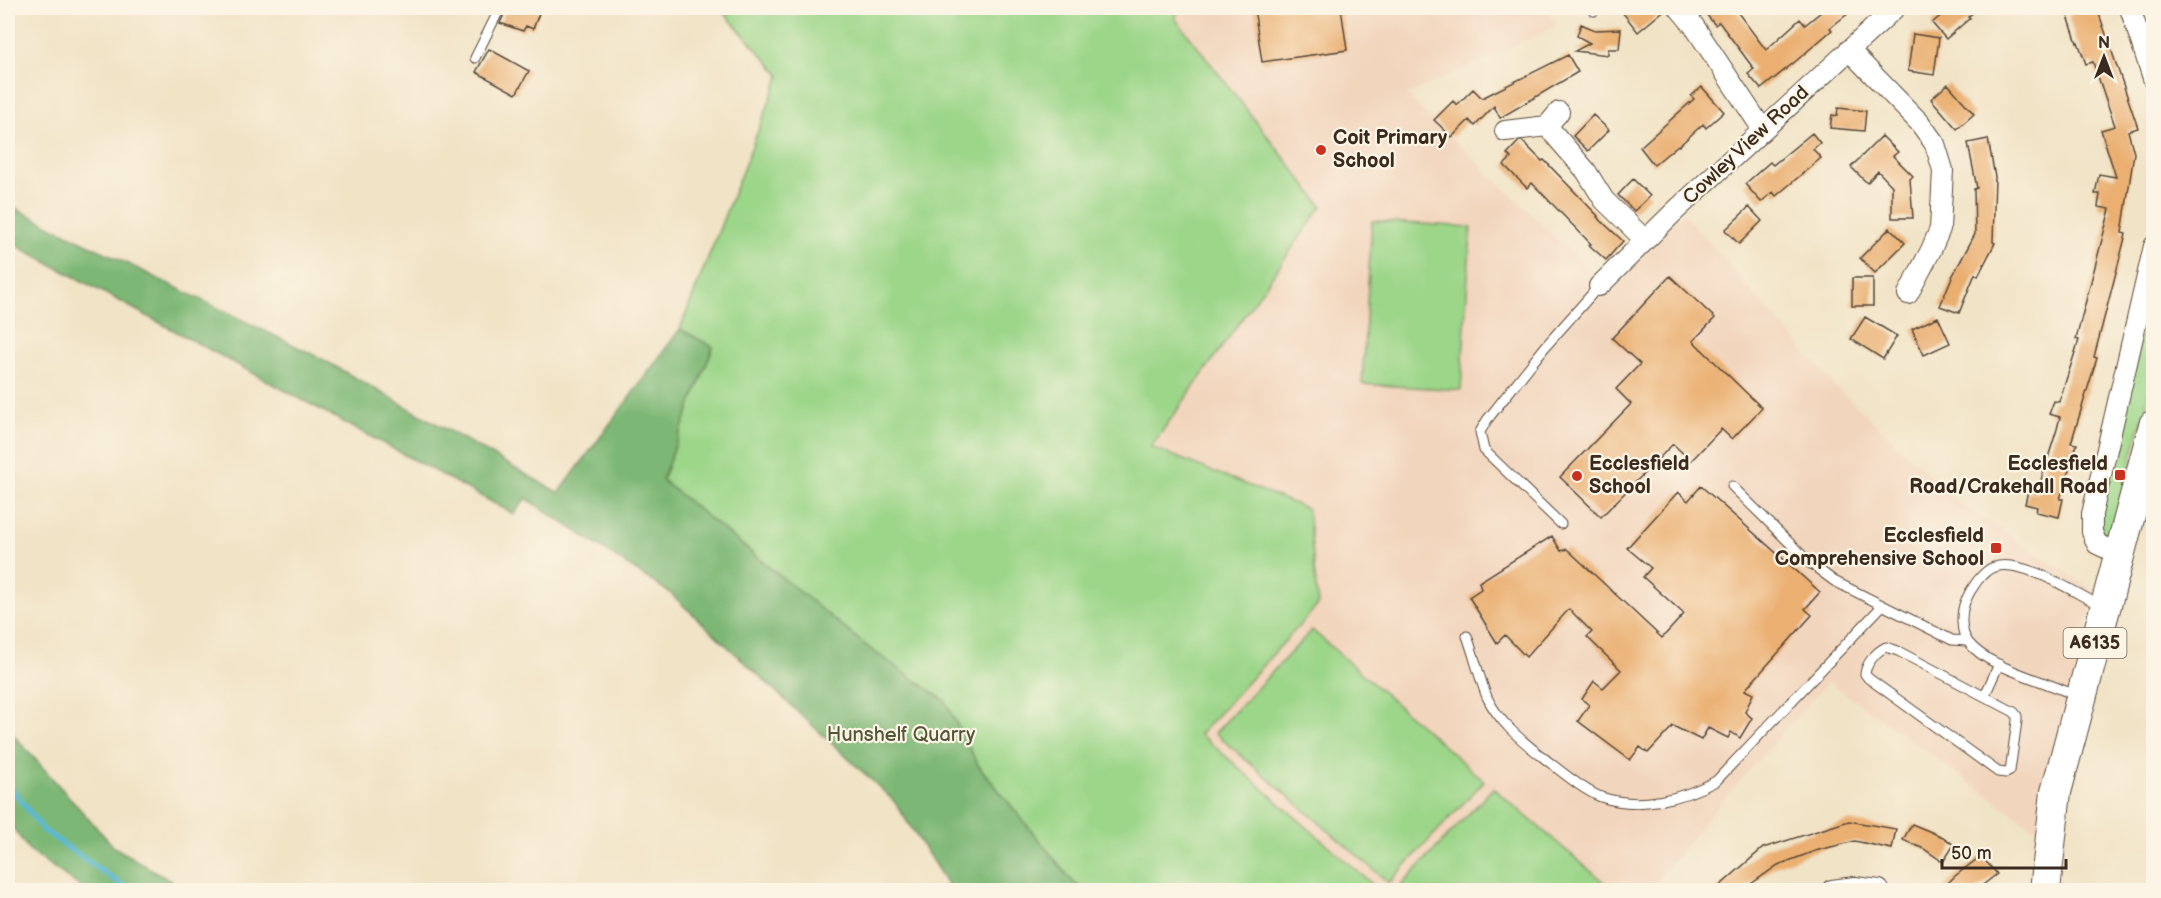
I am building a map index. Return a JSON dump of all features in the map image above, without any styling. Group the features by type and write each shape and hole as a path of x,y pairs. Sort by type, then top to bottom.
{"main road":[{"name":"A6135","path":"2045,891 2056,792 2154,425"}],"street":[{"path":"1679,8 1694,26 1763,130"},
{"name":"Cowley View Road","path":"1599,286 1645,240 1895,8"},
{"path":"2130,8 2154,81"},
{"path":"1849,50 1920,123 1935,144 1943,170 1940,228 1908,294"},
{"path":"1505,131 1553,119 1604,200 1645,240"},
{"path":"2119,554 2097,544 2092,532 2092,514 2154,246"},
{"path":"1832,891 1855,887 1879,891"}],"lane":[{"path":"475,58 500,8"},
{"path":"1561,524 1484,450 1480,432 1545,347 1599,286"},
{"path":"1732,486 1810,563 1834,581 1952,640 1966,641 1999,664 2081,698"},
{"path":"1966,641 1961,621 1966,601 1982,574 1993,567 2007,565 2041,574 2092,601 2106,604"},
{"path":"1467,636 1487,697 1498,715 1523,741 1564,774 1599,797 1627,802 1664,801 1694,793 1716,781 1881,606"},
{"path":"1882,648 1892,648 1985,695 2017,716 2012,766 2006,773 1998,772 1868,678 1865,669 1882,648"},
{"path":"1985,695 1999,664"}],"shaded area":[{"name":"Ecclesfield School","path":"1180,8 1547,8 1556,26 1407,95 1608,288 1683,213 1835,386 1960,504 2097,593 2092,601 2036,830 1828,681 1713,811 1650,890 1613,890 1493,789 1397,890 1379,890 1200,734 1318,605 1151,448 1322,206 1174,17"}],"green space":[{"path":"728,8 1180,8 1175,18 1322,206 1151,447 1308,509 1318,605 1200,734 1379,890 1085,890 1074,883 978,765 945,701 869,648 662,480 713,347 680,329 780,75 724,13"},
{"name":"Hunshelf Quarry","path":"8,205 322,359 559,493 680,329 713,347 662,480 869,648 945,701 978,765 1074,883 1085,890 951,890 894,801 670,593 526,498 514,514 8,241"},
{"path":"1372,221 1471,227 1461,390 1362,384"},
{"path":"2153,279 2153,378 2112,536 2101,532 2098,517"},
{"path":"1312,630 1484,781 1389,883 1215,733"},
{"path":"8,729 114,847 186,890 85,890 29,850 8,821"},
{"path":"1493,788 1613,890 1397,890"}],"building":[{"path":"507,8 541,8 533,29 526,26 523,31 500,23"},
{"path":"1254,8 1341,8 1347,50 1262,62"},
{"path":"1630,8 1667,8 1638,32 1623,13"},
{"path":"1701,8 1737,8 1735,9 1766,50 1800,19 1805,25 1826,8 1855,8 1761,89 1748,74 1754,69 1719,22 1715,25"},
{"path":"1950,8 1978,8 1946,39 1932,23"},
{"path":"2069,8 2097,8 2138,128 2128,131 2134,153 2122,233 2126,234 2094,357 2097,358 2071,443 2077,444 2060,499 2063,499 2059,517 2036,512 2037,507 2025,504 2028,491 2037,493 2057,429 2060,417 2049,414 2054,401 2059,402 2079,340 2076,339 2110,209 2098,207 2100,194 2095,194 2099,174 2116,177 2101,130 2115,126 2093,62 2086,64 2077,43 2068,16 2072,15"},
{"path":"1581,24 1595,30 1621,29 1619,49 1608,49 1608,55 1575,51 1590,43 1577,36"},
{"path":"1913,34 1939,38 1934,75 1908,71"},
{"path":"489,49 529,71 516,94 476,72"},
{"path":"1568,55 1578,72 1500,118 1494,106 1475,126 1469,120 1452,137 1434,120 1453,101 1457,105 1473,89 1482,98"},
{"path":"1948,84 1974,114 1957,129 1931,99"},
{"path":"1702,87 1724,112 1706,128 1703,124 1654,165 1640,147 1694,99 1691,96"},
{"path":"1838,108 1866,111 1864,131 1830,128 1832,115 1837,116"},
{"path":"1593,115 1609,130 1588,151 1573,136"},
{"path":"1812,133 1820,143 1813,149 1821,158 1776,196 1773,192 1761,202 1745,184 1770,162 1773,165"},
{"path":"1882,136 1898,152 1893,156 1913,176 1910,179 1913,218 1892,218 1892,186 1878,171 1867,183 1851,167"},
{"path":"1988,139 1995,177 1993,242 1995,243 1978,276 1975,274 1959,313 1940,306 1952,277 1975,234 1974,189 1977,188 1968,143"},
{"path":"1519,141 1522,141 1542,161 1544,160 1597,217 1623,241 1606,260 1589,245 1591,244 1532,183 1527,188 1504,165 1511,158 1507,154"},
{"path":"1633,179 1650,196 1634,211 1618,195"},
{"path":"1749,207 1762,221 1739,244 1725,230"},
{"path":"1890,228 1905,243 1875,273 1860,258"},
{"path":"1670,276 1715,318 1693,341 1762,408 1732,439 1721,429 1691,461 1673,444 1601,517 1560,477 1631,404 1616,389 1640,364 1612,338"},
{"path":"1852,278 1873,278 1873,306 1852,306"},
{"path":"1865,317 1897,336 1883,359 1851,339"},
{"path":"1938,317 1950,343 1924,355 1912,329"},
{"path":"1701,486 1820,592 1805,609 1812,615 1745,690 1753,694 1745,712 1752,718 1740,738 1731,732 1728,738 1708,728 1701,740 1673,726 1648,753 1640,747 1630,760 1578,721 1589,705 1582,699 1594,681 1603,688 1621,670 1587,637 1592,632 1569,609 1526,657 1505,635 1497,643 1469,597 1481,589 1479,582 1552,536 1561,551 1567,549 1662,638 1684,614 1643,577 1651,568 1627,548 1678,492 1688,501"},
{"path":"1849,821 1896,829 1892,849 1855,841 1815,851 1778,865 1741,891 1714,891 1763,848"},
{"path":"1912,824 1943,837 1954,845 1943,862 1924,849 1903,840"},
{"path":"1981,856 1997,874 1975,891 1940,891 1955,876"}],"waterway":[{"path":"8,783 43,830 129,890"}],"place":[{"name":"Coit Primary School","path":"1321,150"},
{"name":"Ecclesfield Road/Crakehall Road","path":"2120,475"},
{"name":"Ecclesfield School","path":"1577,476"},
{"name":"Ecclesfield Comprehensive School","path":"1996,548"}]}
